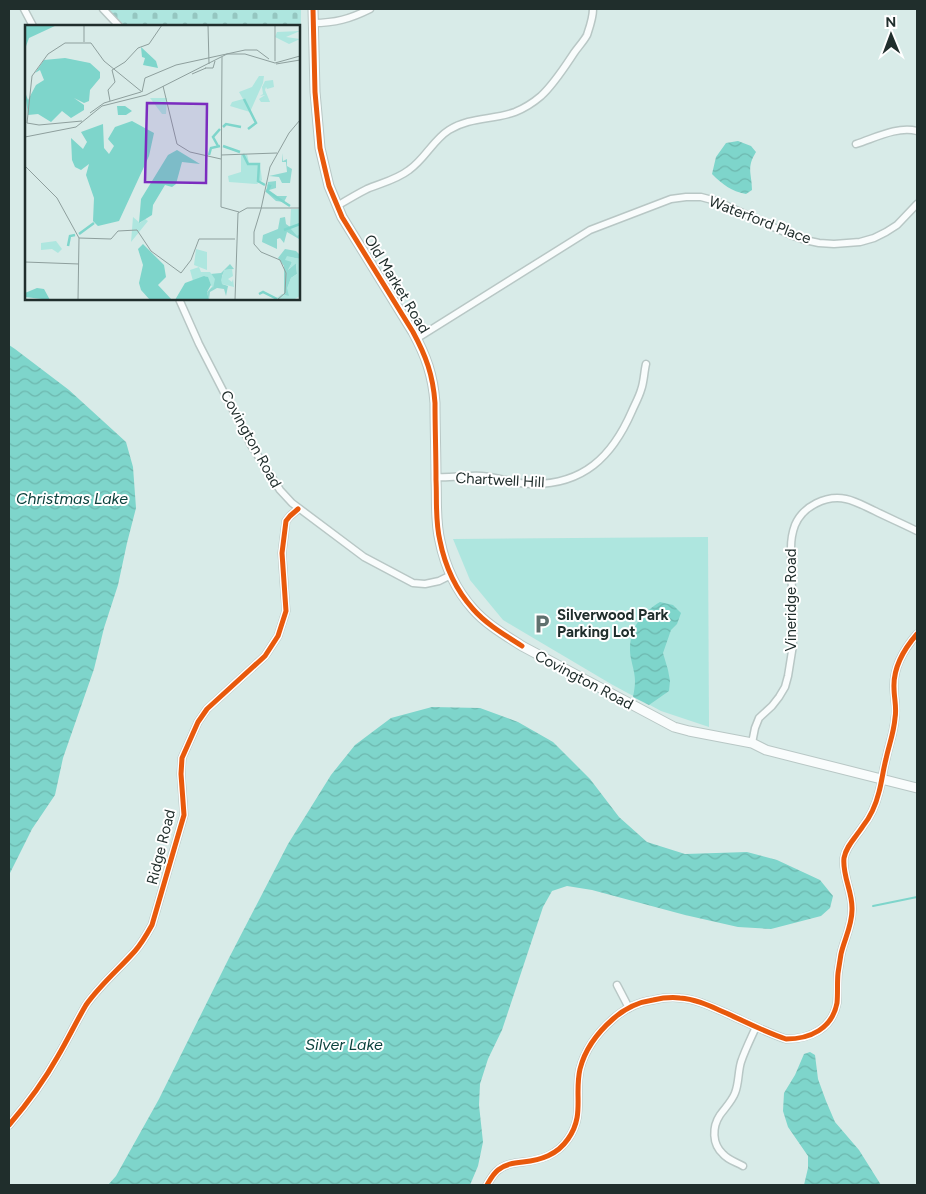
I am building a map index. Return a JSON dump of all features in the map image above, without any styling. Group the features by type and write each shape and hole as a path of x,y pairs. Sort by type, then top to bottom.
{"street":[{"path":"24,9 32,25"},
{"path":"103,9 119,25"},
{"name":"Old Market Road","path":"313,9 315,92 320,148 329,186 342,217 416,339 430,368 434,386 439,540 451,575"},
{"path":"313,23 341,21 370,9"},
{"path":"337,206 366,190 409,171 448,130 474,120 516,112 529,105 550,87 586,36 593,16 593,9"},
{"path":"856,144 894,132 904,130 917,131"},
{"name":"Waterford Place","path":"416,339 590,230 670,199 701,197 716,201 798,238 834,244 860,242 874,238 898,225 917,204"},
{"name":"Covington Road","path":"179,300 199,344 251,445 280,490 298,509 364,557 413,583 425,584 439,581 451,575 463,596 474,610 500,632 522,646 674,727 689,732 752,743 766,750 917,788"},
{"name":"Chartwell Hill","path":"436,477 481,476 528,484 546,484 579,475 605,456 616,441 641,390 646,364"},
{"name":"Vineridge Road","path":"752,743 759,718 779,698 788,676 793,645 791,542 795,525 802,514 811,506 822,501 834,498 846,499 917,531"},
{"name":"Ridge Road","path":"9,1125 42,1082 87,1005 104,983 134,952 152,925 184,815 181,774 182,758 198,722 207,709 265,656 278,636 286,611 282,553 286,521 298,509"},
{"path":"486,1185 498,1170 507,1165 541,1159 562,1147 572,1132 578,1115 580,1070 586,1054 594,1039 605,1026 617,1015 629,1008 647,1001 664,998 681,998 697,1001 786,1039 808,1036 827,1024 833,1015 836,1004 838,973 851,922 852,900 845,876 844,856 848,846 874,809 894,730 896,715 894,677 902,655 917,634"},
{"path":"617,984 629,1008"},
{"path":"743,1166 723,1154 715,1139 714,1130 716,1122 735,1095 741,1063 756,1027"}],"green space":[{"path":"108,9 301,9 300,68 300,25 122,25"},
{"path":"708,537 709,727 661,711 611,684 503,620 470,580 453,539"}],"water":[{"path":"738,141 751,146 756,152 750,167 752,190 746,194 728,187 712,174 716,157 726,143"},
{"name":"Christmas Lake","path":"9,345 69,390 126,442 133,467 136,508 118,585 104,628 94,669 63,758 55,795 32,829 9,875"},
{"path":"660,602 673,605 681,613 677,624 671,630 663,653 670,681 669,691 649,705 633,697 635,681 630,654 631,642 632,634 638,622"},
{"name":"Silver Lake","path":"432,707 480,708 518,722 553,742 590,779 619,817 647,842 685,854 747,852 777,860 820,880 833,896 830,908 821,916 771,929 738,927 592,890 567,886 552,891 543,907 502,1030 488,1059 480,1084 479,1105 483,1142 478,1166 470,1185 108,1185 116,1176 159,1099 288,844 331,775 355,745 391,718"},
{"path":"810,1052 815,1055 818,1079 835,1122 859,1150 881,1185 804,1185 808,1168 808,1156 788,1127 783,1111 784,1093 795,1075 804,1054"}],"waterway":[{"path":"873,906 917,897"}],"cycle path":[{"path":"313,9 315,92 320,148 329,186 342,217 413,332 422,349 431,375 435,403 438,533 445,560 456,586 473,609 490,624 522,646"},
{"path":"9,1125 29,1101 47,1074 91,998 138,948 152,925 184,815 181,774 182,758 198,722 207,709 265,656 278,636 286,611 282,553 286,521 298,509"},
{"path":"487,1185 495,1173 504,1166 542,1158 554,1153 564,1145 576,1122 578,1113 578,1078 585,1055 592,1042 607,1024 632,1006 663,998 692,1000 786,1039 795,1039 819,1031 830,1020 837,1003 841,954 852,916 852,903 844,858 849,846 873,810 876,801 893,733 896,710 895,673 904,652 917,634"}],"place":[{"name":"Silverwood Park Parking Lot","path":"542,624"}]}
